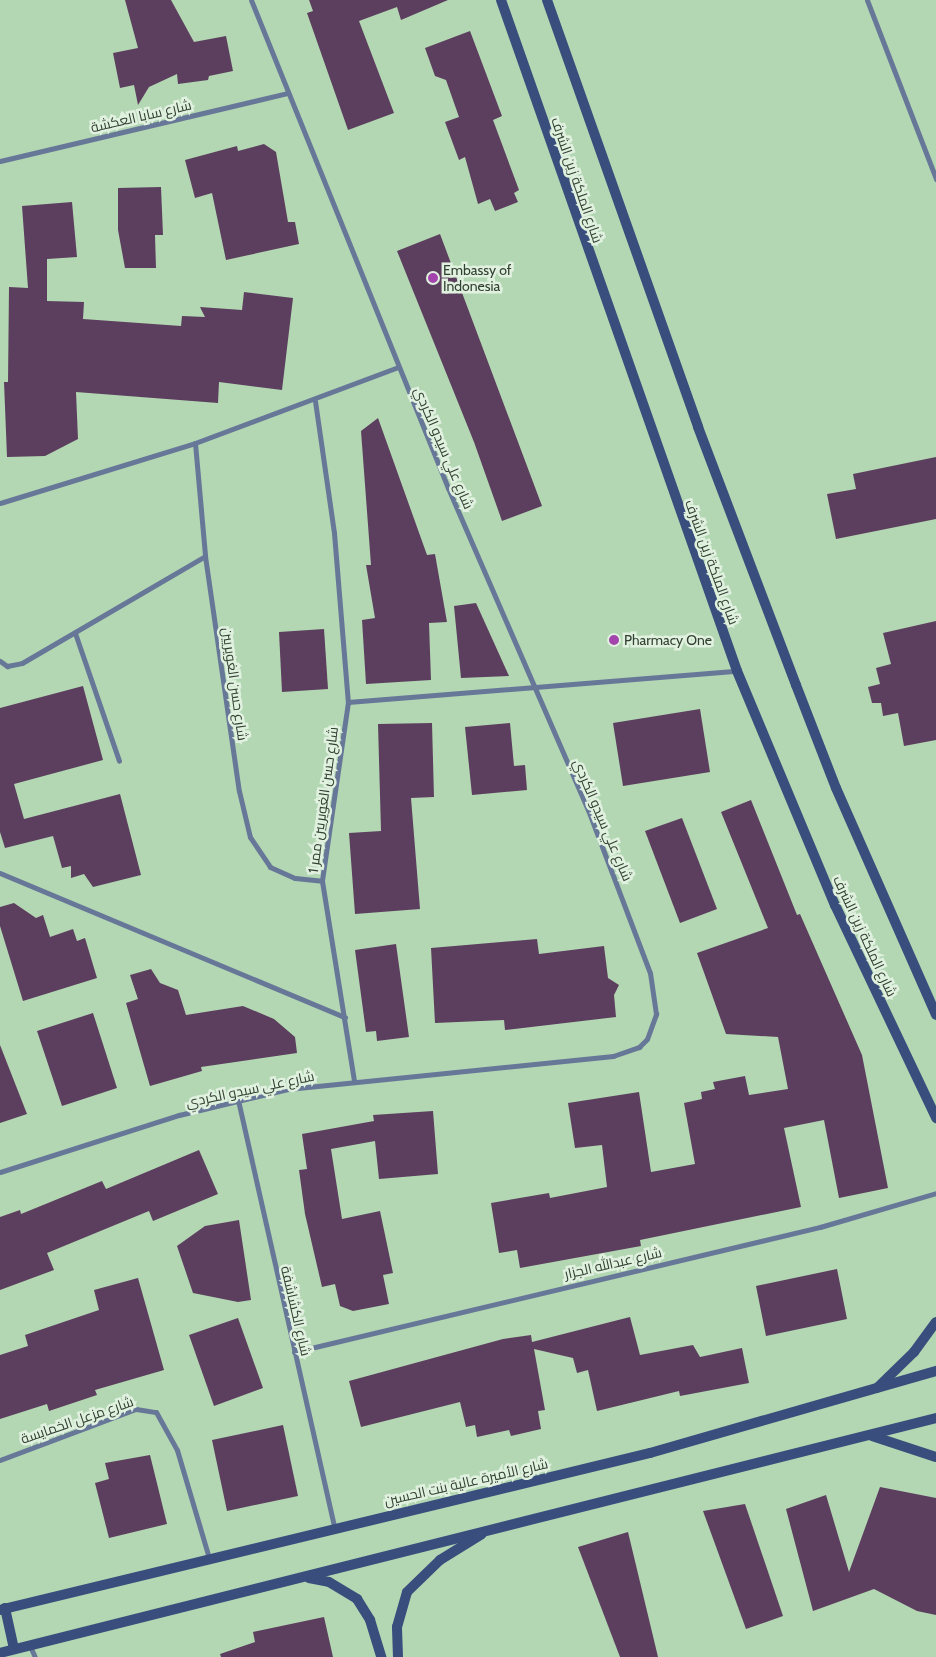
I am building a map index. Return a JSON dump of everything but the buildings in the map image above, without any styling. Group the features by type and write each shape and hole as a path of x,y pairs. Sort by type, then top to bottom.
{"main road":[{"name":"شارع الملكة زين الشرف","path":"500,0 737,671 835,905 936,1118"},
{"path":"547,0 698,427 799,694 936,1016"},
{"path":"875,1391 914,1352 936,1322"},
{"name":"شارع الأميرة عالية بنت الحسين","path":"3,1609 334,1527 650,1453 875,1391 936,1371"},
{"path":"0,1653 489,1529 872,1436 936,1418"},
{"path":"872,1436 936,1457"},
{"path":"398,1657 397,1627 407,1592 440,1560 489,1529"},
{"path":"305,1577 329,1582 357,1599 367,1615 381,1657"},
{"path":"3,1609 14,1649"}],"street":[{"name":"شارع علي سيدو الكردي","path":"0,1172 238,1100 354,1081 586,1062 639,1047 653,1027 656,1001 650,973 588,810 398,368 251,0"},
{"path":"867,0 936,179"},
{"name":"شارع سابا العكشة","path":"0,161 287,93"},
{"path":"0,503 194,443 315,401 398,368"},
{"name":"شارع حسن الغويريين ممر 1","path":"315,401 334,533 348,702 322,881 354,1081"},
{"name":"شارع حسن الغويريين","path":"194,443 205,556 240,791 250,837 270,867 295,878 322,881"},
{"path":"0,661 15,666 75,633 205,556"},
{"path":"75,633 119,762"},
{"path":"348,702 737,671"},
{"path":"0,873 345,1017"},
{"name":"شارع الكشاشفة","path":"238,1100 334,1527"},
{"name":"شارع عبدالله الجزار","path":"294,1352 811,1230 936,1193"},
{"name":"شارع مزعل الخمايسة","path":"0,1460 136,1409 156,1412 174,1444 209,1558"},
{"path":"29,1646 35,1657"}],"place":[{"name":"Embassy of Indonesia","path":"433,278"},
{"name":"Pharmacy One","path":"614,640"}]}
